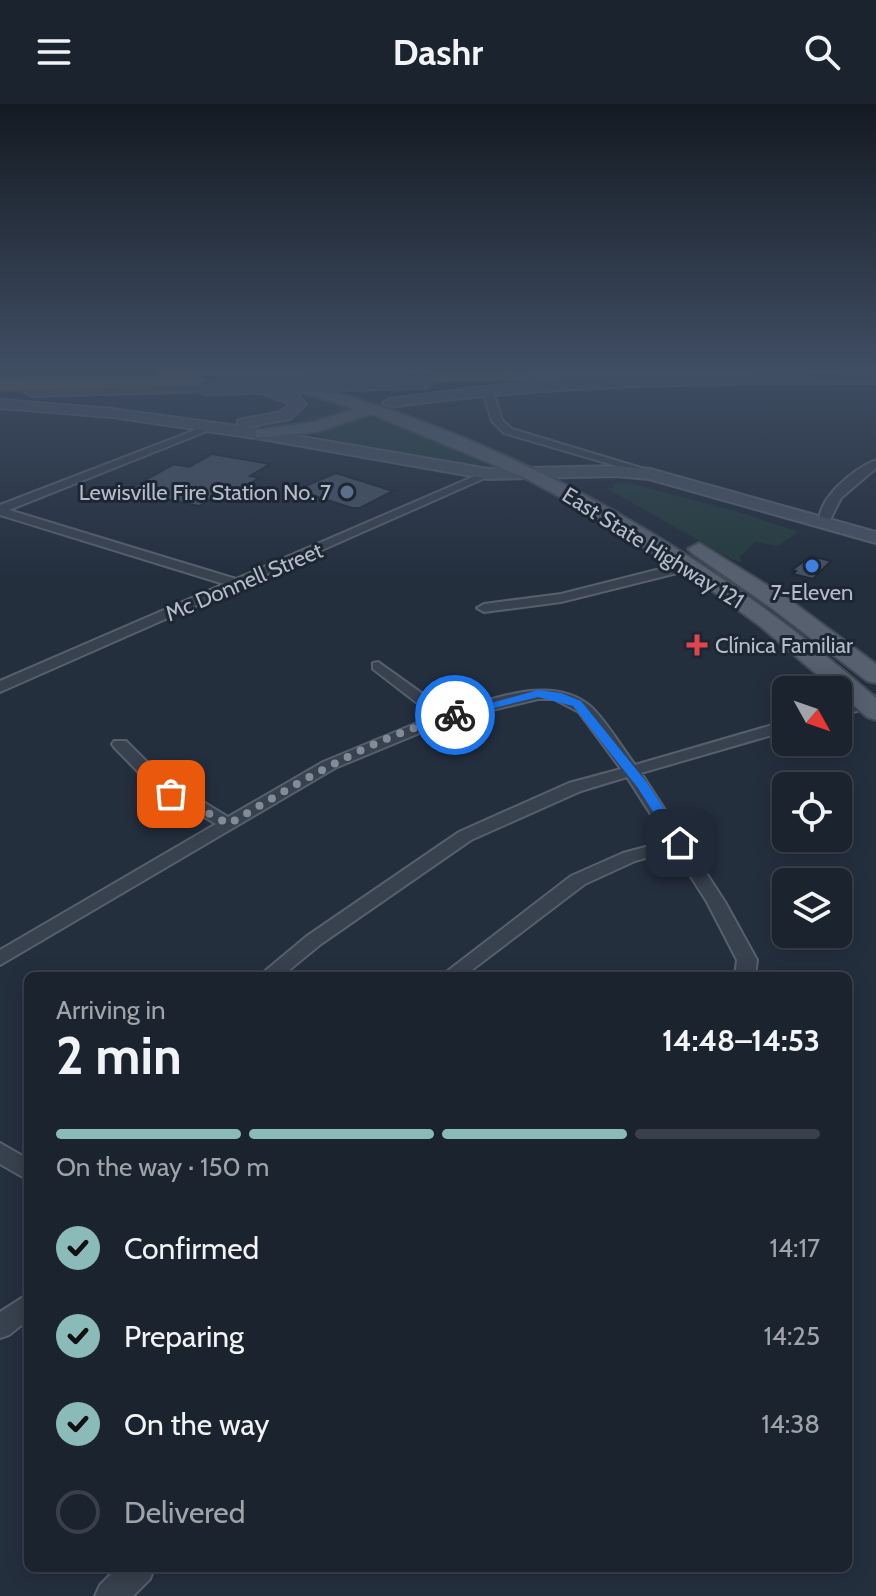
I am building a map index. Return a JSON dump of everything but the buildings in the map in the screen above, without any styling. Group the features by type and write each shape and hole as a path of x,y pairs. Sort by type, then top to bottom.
{"main road":[{"path":"266,435 433,466 508,485 622,476 665,481 876,545"},
{"path":"310,435 325,444"},
{"name":"East State Highway 121","path":"439,435 557,481 780,629 873,705"},
{"name":"East State Highway 121","path":"458,435 557,481 734,572 876,676"},
{"path":"480,478 557,481"},
{"path":"508,485 557,481"},
{"path":"820,526 876,538"}],"street":[{"path":"0,510 193,435"},
{"path":"519,435 665,481"},
{"path":"820,526 827,510 851,479 876,463"},
{"name":"Mc Donnell Street","path":"0,687 480,478"},
{"path":"0,510 237,584"},
{"path":"484,608 561,598 688,566"},
{"path":"378,666 445,717"},
{"path":"0,959 329,765 445,717 524,696 557,695 584,709 680,843 747,960 746,972"},
{"path":"852,709 873,705"},
{"path":"274,972 314,940 465,836 575,787 772,730"},
{"path":"120,744 139,768 171,794 229,824"},
{"path":"456,972 578,880 629,857 680,843"},
{"path":"0,1327 24,1308"},
{"path":"111,1596 135,1572"}],"green space":[{"path":"425,435 495,465 486,471 316,436"},
{"path":"625,482 745,514 798,532 778,546 755,542 740,557 742,562 733,560 608,489 614,488 612,484"}],"way so far":[{"path":"171,794 229,824 329,765 389,738 455,715"}],"place":[{"name":"Lewisville Fire Station No. 7","path":"347,492"},
{"name":"7-Eleven","path":"812,566"},
{"name":"Clínica Familiar","path":"697,645"}],"route":[{"path":"455,715 538,694 557,695 577,704 643,787 680,843"}]}
